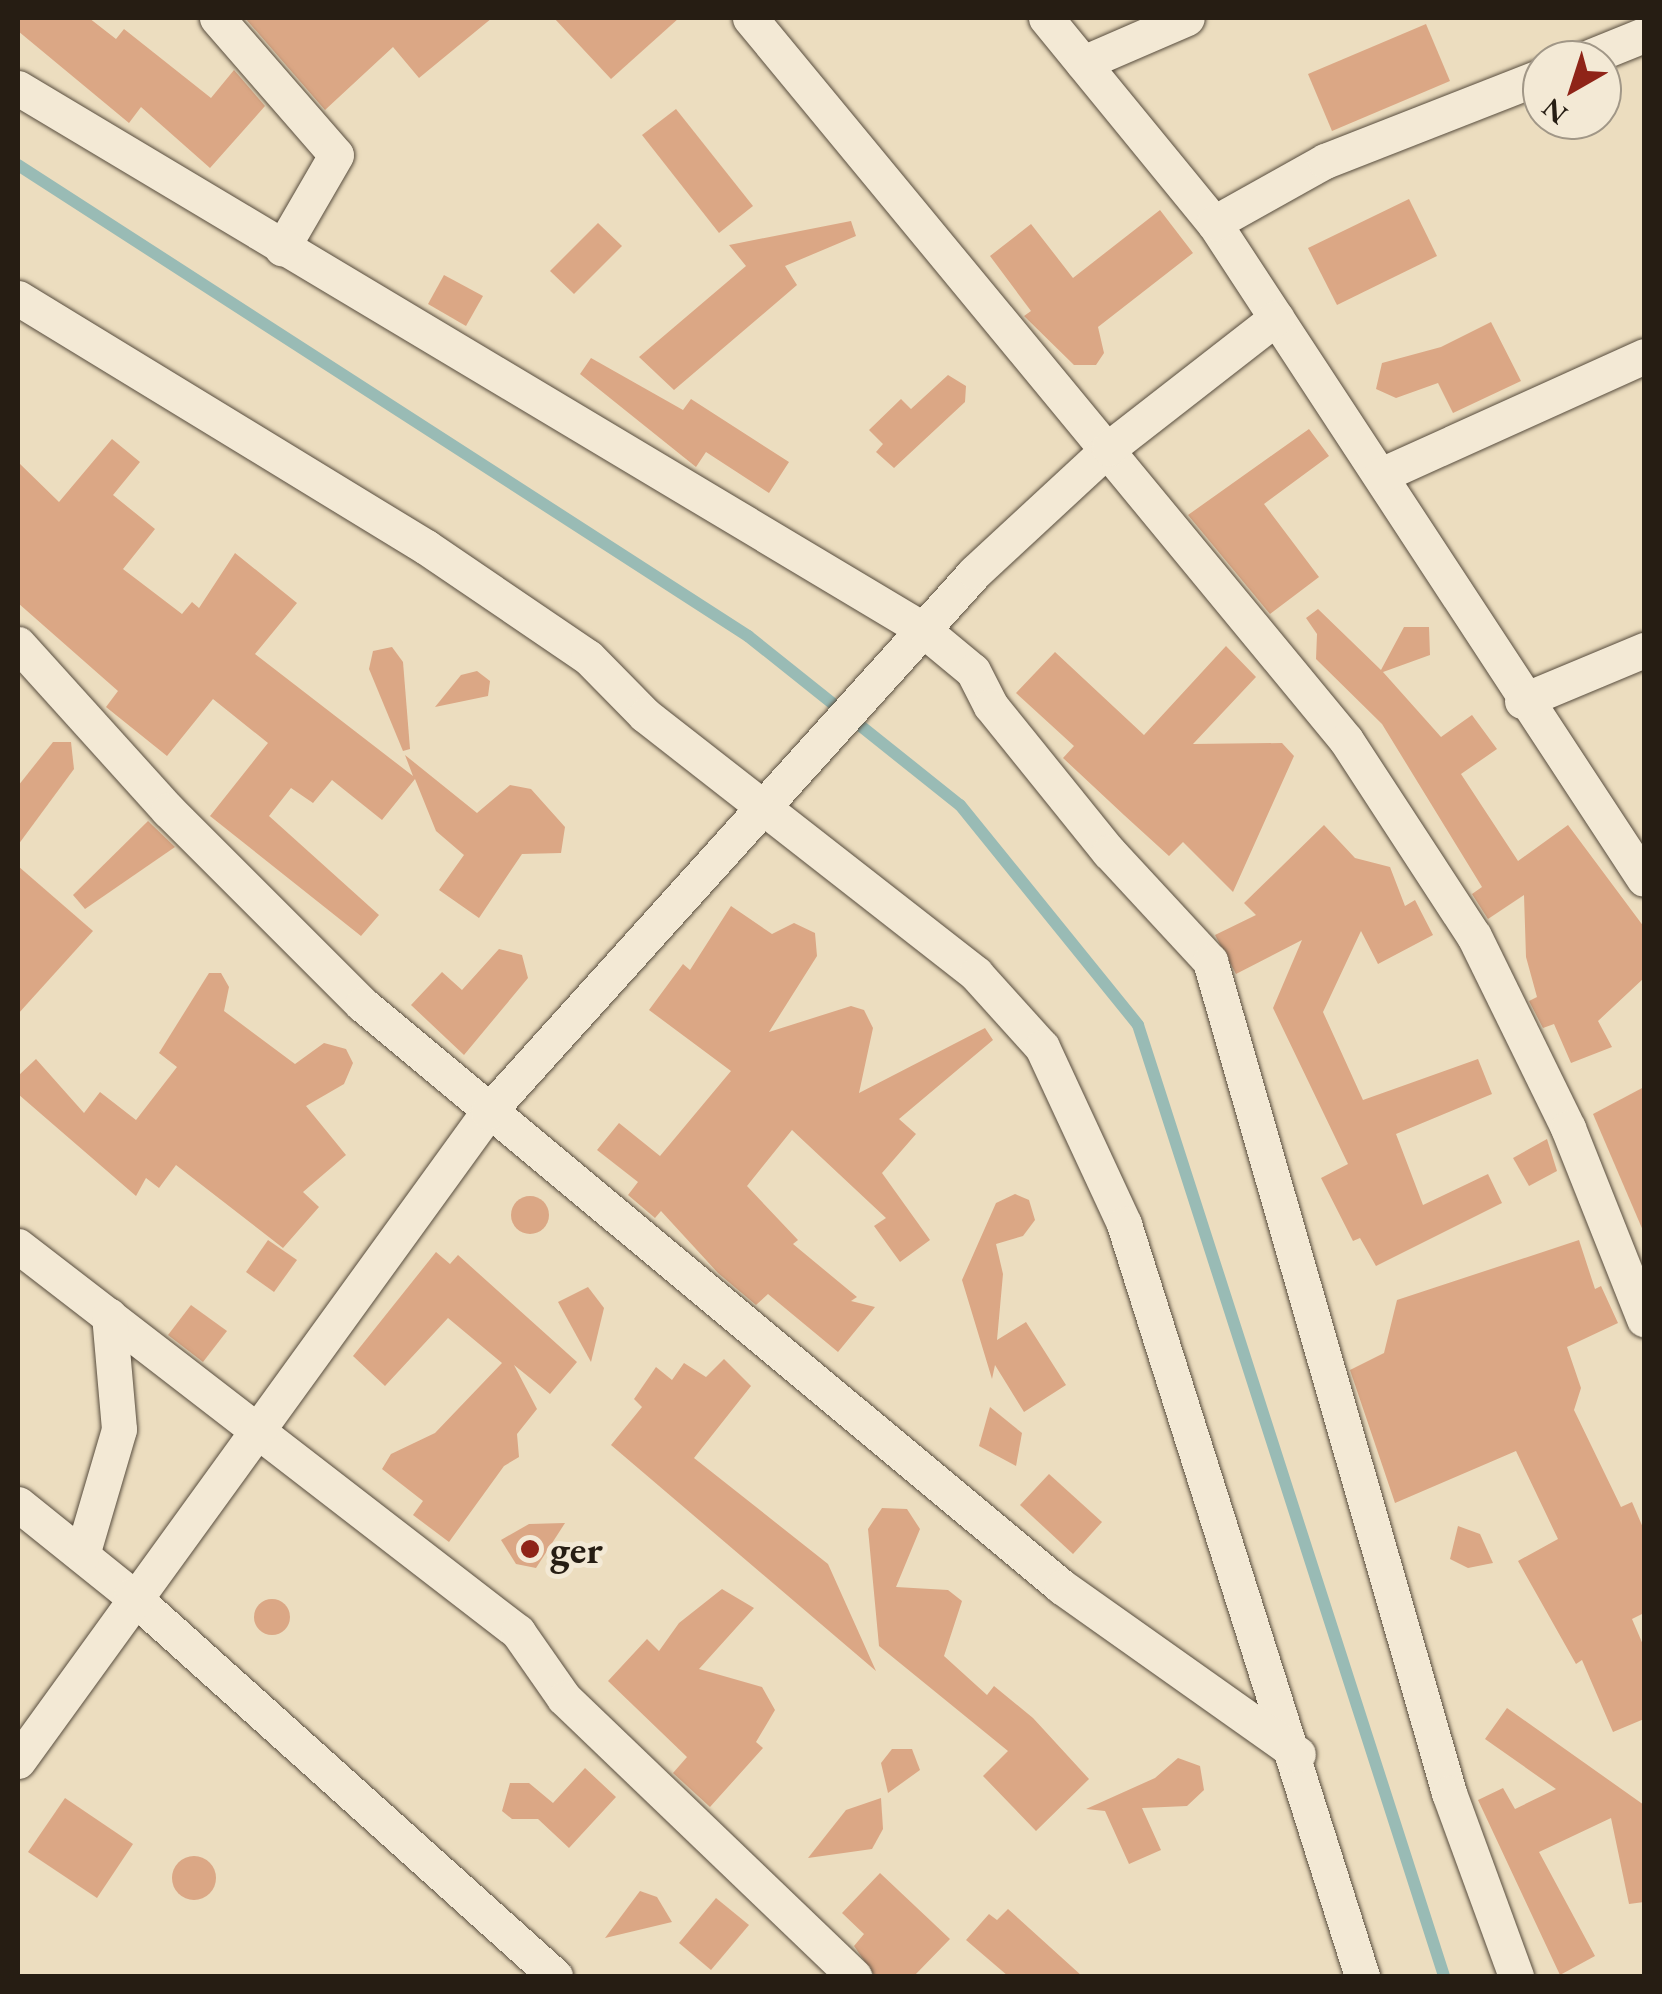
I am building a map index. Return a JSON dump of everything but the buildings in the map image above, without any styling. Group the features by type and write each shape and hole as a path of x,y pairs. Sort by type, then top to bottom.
{"street":[{"path":"217,18 336,155 282,248"},
{"path":"750,18 1109,448 1346,740 1474,936 1568,1128 1644,1319"},
{"path":"1046,18 1214,223 1522,700 1644,878"},
{"path":"1083,62 1187,18"},
{"path":"1214,223 1325,161 1522,84"},
{"path":"18,88 921,628 974,671 991,706 1108,852 1210,962 1450,1794 1516,1976"},
{"path":"18,298 426,546 588,657 645,715 976,974 1042,1047 1124,1224 1265,1674 1298,1754 1362,1976"},
{"path":"18,1760 131,1595 488,1112 921,628 1109,448 1276,318"},
{"path":"1380,475 1644,356"},
{"path":"18,644 168,810 362,1004 1062,1587 1298,1754"},
{"path":"1522,700 1644,650"},
{"path":"18,1246 258,1425 518,1632 564,1698 854,1976"},
{"path":"82,1556 120,1428 109,1314"},
{"path":"18,1504 131,1595 555,1976"}],"waterway":[{"path":"18,165 748,636 960,805 1138,1025 1444,1976"}],"place":[{"name":"ger","path":"530,1549"}]}
